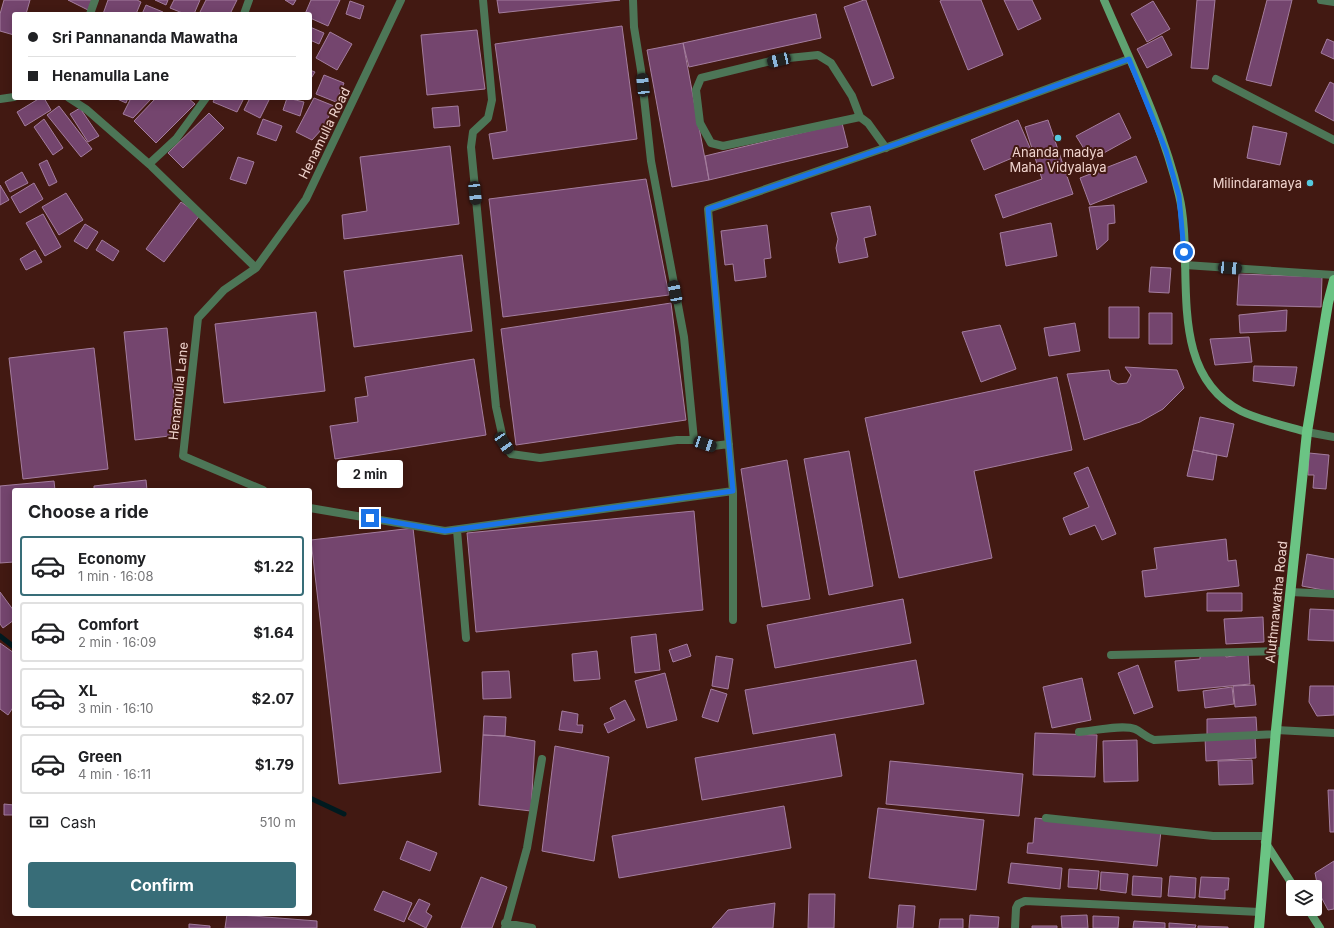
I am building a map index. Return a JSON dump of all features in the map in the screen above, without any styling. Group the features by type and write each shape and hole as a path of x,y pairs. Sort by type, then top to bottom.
{"main road":[{"path":"1104,0 1166,151 1179,196 1185,265 1189,341 1197,364 1210,385 1225,401 1241,411 1307,432"},
{"name":"Aluthmawatha Road","path":"1259,928 1276,732 1307,432 1328,304 1334,280"},
{"path":"1266,839 1290,880"},
{"path":"1312,916 1320,928"}],"street":[{"path":"91,12 95,0"},
{"path":"245,12 249,0"},
{"name":"Henamulla Road","path":"256,268 306,199 401,0"},
{"path":"483,0 492,100 488,118 473,132 471,147 496,407 504,443 511,454 540,458 677,440 694,440 713,446 729,444"},
{"path":"633,0 634,26 641,70 651,160 684,337 694,440"},
{"path":"1321,0 1334,2"},
{"path":"860,117 723,146 711,143 700,123 696,90 701,78 779,60 818,55 831,63 852,96 860,117 868,123 886,148"},
{"path":"733,620 733,491 708,209 886,148 1129,59"},
{"path":"1216,79 1334,140"},
{"path":"0,99 12,97"},
{"path":"72,100 86,109 149,164 256,268"},
{"path":"149,164 176,139 205,100"},
{"path":"1185,265 1334,275"},
{"name":"Henamulla Lane","path":"256,268 224,290 198,318 183,456 258,488"},
{"path":"1307,432 1334,437"},
{"path":"312,508 445,531 733,491"},
{"path":"457,530 466,638"},
{"path":"1290,592 1334,594"},
{"path":"1111,655 1284,651"},
{"path":"1079,732 1128,727 1137,729 1144,736 1154,740 1276,732 1334,733"},
{"path":"532,928 505,925 527,848 542,759"},
{"path":"1046,818 1213,836 1266,839"},
{"path":"1015,928 1016,908 1018,904 1025,901 1260,912"}],"building":[{"path":"4,0 30,0 27,12 12,12 12,34 0,31 0,14"},
{"path":"68,0 92,0 88,10"},
{"path":"108,0 137,0 141,2 137,12 104,12"},
{"path":"155,0 168,0 166,5"},
{"path":"174,0 200,0 195,12 180,12 170,8"},
{"path":"206,0 237,0 231,12 200,12"},
{"path":"285,0 296,0 293,5"},
{"path":"311,0 340,0 328,26 312,19 312,12 306,12"},
{"path":"497,0 620,0 499,13"},
{"path":"866,0 894,78 872,86 844,7"},
{"path":"981,0 1003,55 968,70 940,1"},
{"path":"1004,0 1032,0 1041,19 1018,30"},
{"path":"1197,0 1215,0 1208,69 1191,68"},
{"path":"1267,0 1292,0 1271,86 1246,80"},
{"path":"350,1 364,6 360,19 346,14"},
{"path":"1153,1 1170,29 1147,42 1131,14"},
{"path":"146,5 163,12 143,12"},
{"path":"816,14 821,38 689,67 683,43"},
{"path":"622,26 637,139 493,159 489,134 507,131 495,44"},
{"path":"312,28 324,33 319,44 312,41"},
{"path":"477,30 485,89 427,95 421,35"},
{"path":"330,32 352,44 337,70 316,58"},
{"path":"1162,36 1172,55 1147,68 1137,49"},
{"path":"1327,39 1334,42 1334,59 1321,53"},
{"path":"683,43 709,180 672,187 647,50"},
{"path":"324,75 344,83 336,102 316,94"},
{"path":"1330,82 1334,84 1334,121 1315,111"},
{"path":"314,98 334,106 323,128 312,140 296,132"},
{"path":"37,100 45,100 51,110 25,126 17,112"},
{"path":"119,100 127,100 126,103"},
{"path":"130,100 150,100 133,118 123,114"},
{"path":"154,100 190,100 195,104 156,143 134,121"},
{"path":"214,100 243,100 237,112 213,102"},
{"path":"249,100 269,100 260,118 244,110"},
{"path":"286,100 304,102 300,116 283,110"},
{"path":"59,106 92,149 81,157 47,115"},
{"path":"458,106 460,126 434,128 432,108"},
{"path":"80,108 99,136 88,142 70,114"},
{"path":"209,113 224,128 183,168 168,153"},
{"path":"1119,113 1131,138 1091,160 1076,136"},
{"path":"44,119 63,148 53,155 34,127"},
{"path":"263,119 282,126 276,141 257,134"},
{"path":"1018,120 1031,150 984,170 971,140"},
{"path":"1048,120 1073,194 1003,218 995,195 1042,179 1025,127"},
{"path":"842,123 848,147 709,180 705,156"},
{"path":"1253,126 1287,133 1280,165 1247,158"},
{"path":"450,146 459,224 344,239 342,215 367,211 360,157"},
{"path":"1136,156 1147,182 1090,205 1080,178"},
{"path":"238,157 254,162 246,184 230,179"},
{"path":"47,160 57,182 49,186 39,164"},
{"path":"22,172 28,183 10,192 5,182"},
{"path":"646,179 669,295 503,317 489,199"},
{"path":"34,183 43,199 20,213 11,197"},
{"path":"0,185 9,200 0,205"},
{"path":"66,193 83,220 59,235 42,207"},
{"path":"181,202 200,215 164,262 146,249"},
{"path":"1114,205 1115,223 1108,224 1108,240 1097,250 1089,207"},
{"path":"870,206 876,235 864,238 868,257 839,263 836,248 838,239 831,213"},
{"path":"43,214 61,247 45,256 26,223"},
{"path":"1051,223 1057,256 1006,266 1000,233"},
{"path":"85,224 98,232 87,249 74,241"},
{"path":"767,225 771,258 764,259 766,277 735,281 733,264 725,265 721,231"},
{"path":"102,240 119,251 113,261 96,250"},
{"path":"35,250 42,262 26,270 20,259"},
{"path":"462,255 472,331 354,347 344,271"},
{"path":"1151,267 1171,268 1169,293 1149,292"},
{"path":"1239,274 1322,277 1321,307 1237,305"},
{"path":"671,303 686,420 516,445 501,329"},
{"path":"1109,307 1139,307 1139,338 1109,338"},
{"path":"1287,310 1286,331 1240,333 1239,315"},
{"path":"316,312 325,391 224,403 215,324"},
{"path":"1149,313 1172,313 1172,344 1149,344"},
{"path":"1075,323 1080,351 1049,356 1044,328"},
{"path":"1000,325 1016,369 981,382 962,332"},
{"path":"167,328 178,435 135,440 124,332"},
{"path":"1249,337 1252,362 1215,365 1210,339"},
{"path":"94,348 108,469 23,479 9,358"},
{"path":"474,359 486,435 335,459 330,426 358,422 355,398 368,396 365,377"},
{"path":"1254,366 1297,367 1294,386 1253,381"},
{"path":"1125,367 1177,370 1184,388 1163,409 1140,422 1084,440 1067,374 1109,370 1111,380 1118,384 1127,383 1131,375"},
{"path":"1057,377 1072,450 974,471 992,558 899,578 865,418"},
{"path":"1200,417 1234,424 1227,457 1193,450"},
{"path":"1193,450 1217,455 1213,480 1187,476"},
{"path":"849,451 873,586 829,595 804,459"},
{"path":"1309,453 1329,455 1326,489 1313,488 1314,475 1308,475"},
{"path":"787,460 810,599 762,607 741,469"},
{"path":"1088,467 1116,534 1102,540 1095,525 1070,535 1063,518 1089,507 1074,473"},
{"path":"146,480 147,488 94,488 94,486"},
{"path":"54,481 55,488 12,488 12,562 0,563 0,486"},
{"path":"694,511 703,610 476,632 467,533"},
{"path":"413,528 441,772 339,784 312,540"},
{"path":"1226,539 1228,561 1236,560 1239,586 1145,597 1142,571 1157,569 1154,548"},
{"path":"1307,554 1334,559 1334,592 1302,586"},
{"path":"0,592 12,608 12,621 3,628 0,624"},
{"path":"1207,593 1242,593 1242,611 1207,611"},
{"path":"903,599 911,643 775,668 767,625"},
{"path":"1310,609 1334,610 1334,641 1308,640"},
{"path":"1263,617 1264,642 1226,644 1224,619"},
{"path":"656,634 660,670 635,673 631,637"},
{"path":"0,643 12,652 12,709 8,715 0,709"},
{"path":"687,644 691,656 673,662 669,650"},
{"path":"597,651 600,679 574,681 572,654"},
{"path":"1225,653 1226,657 1248,654 1250,684 1178,691 1175,661 1200,659 1200,656"},
{"path":"716,656 733,659 728,689 712,686"},
{"path":"916,660 924,704 753,734 745,690"},
{"path":"1138,665 1153,707 1134,714 1118,673"},
{"path":"509,671 511,698 483,699 482,672"},
{"path":"665,673 677,720 647,728 635,681"},
{"path":"1082,678 1091,720 1052,728 1043,687"},
{"path":"1254,685 1256,705 1235,707 1233,686"},
{"path":"1310,686 1334,686 1334,715 1317,716 1309,702"},
{"path":"1232,687 1234,704 1205,708 1203,691"},
{"path":"711,689 727,694 718,722 702,717"},
{"path":"625,700 635,720 608,733 604,724 615,719 610,708"},
{"path":"562,711 578,714 577,725 583,725 582,733 559,730"},
{"path":"484,716 506,717 505,736 483,735"},
{"path":"1256,717 1257,733 1207,735 1207,719"},
{"path":"1035,733 1097,735 1095,777 1033,775"},
{"path":"835,734 842,776 702,800 695,758"},
{"path":"483,735 505,736 535,741 531,811 479,805"},
{"path":"1255,735 1256,758 1206,761 1205,737"},
{"path":"1137,740 1138,781 1104,782 1103,741"},
{"path":"555,746 609,757 594,861 542,851"},
{"path":"1252,760 1253,784 1219,785 1218,761"},
{"path":"890,761 1023,774 1019,816 886,804"},
{"path":"1328,790 1334,790 1334,832 1330,832"},
{"path":"4,804 12,805 12,815 4,815"},
{"path":"784,806 791,848 619,878 612,836"},
{"path":"878,808 984,820 976,890 869,878"},
{"path":"1035,818 1161,831 1157,866 1027,853 1028,843 1033,843"},
{"path":"407,841 437,853 430,871 400,859"},
{"path":"1334,861 1334,909 1328,910 1322,899 1322,880 1316,880 1315,873"},
{"path":"1011,863 1062,868 1060,889 1008,883"},
{"path":"1069,869 1099,871 1097,889 1068,887"},
{"path":"1101,872 1128,874 1126,893 1100,890"},
{"path":"1133,876 1162,878 1161,897 1132,895"},
{"path":"1170,876 1196,878 1195,898 1168,896"},
{"path":"481,877 507,887 492,928 461,928"},
{"path":"1201,877 1229,878 1228,890 1225,890 1225,899 1199,897"},
{"path":"383,891 412,903 404,922 374,910"},
{"path":"809,894 835,894 834,928 808,928"},
{"path":"419,899 430,904 426,912 432,916 426,928 408,919"},
{"path":"775,903 773,928 712,928 728,910"},
{"path":"899,905 915,906 913,928 897,928"},
{"path":"970,915 999,917 998,928 969,928"},
{"path":"1087,915 1088,928 1062,928 1061,916"},
{"path":"227,916 253,916 317,921 317,928 225,928"},
{"path":"1093,916 1119,917 1118,928 1093,928"},
{"path":"940,919 963,919 963,928 939,928"},
{"path":"1134,921 1165,923 1165,928 1133,928"},
{"path":"1169,923 1196,925 1195,928 1169,928"},
{"path":"189,924 210,926 210,928 189,928"},
{"path":"1032,926 1057,926 1057,928 1032,928"},
{"path":"1198,926 1228,927 1228,928 1198,928"}],"waterway":[{"path":"0,636 12,645"},
{"path":"312,799 344,814"}],"place":[{"name":"Ananda madya Maha Vidyalaya","path":"1058,138"},
{"name":"Milindaramaya","path":"1310,183"}],"route":[{"path":"370,518 445,531 733,491 708,209 899,143 1129,59 1166,151 1179,196 1184,252"}]}
